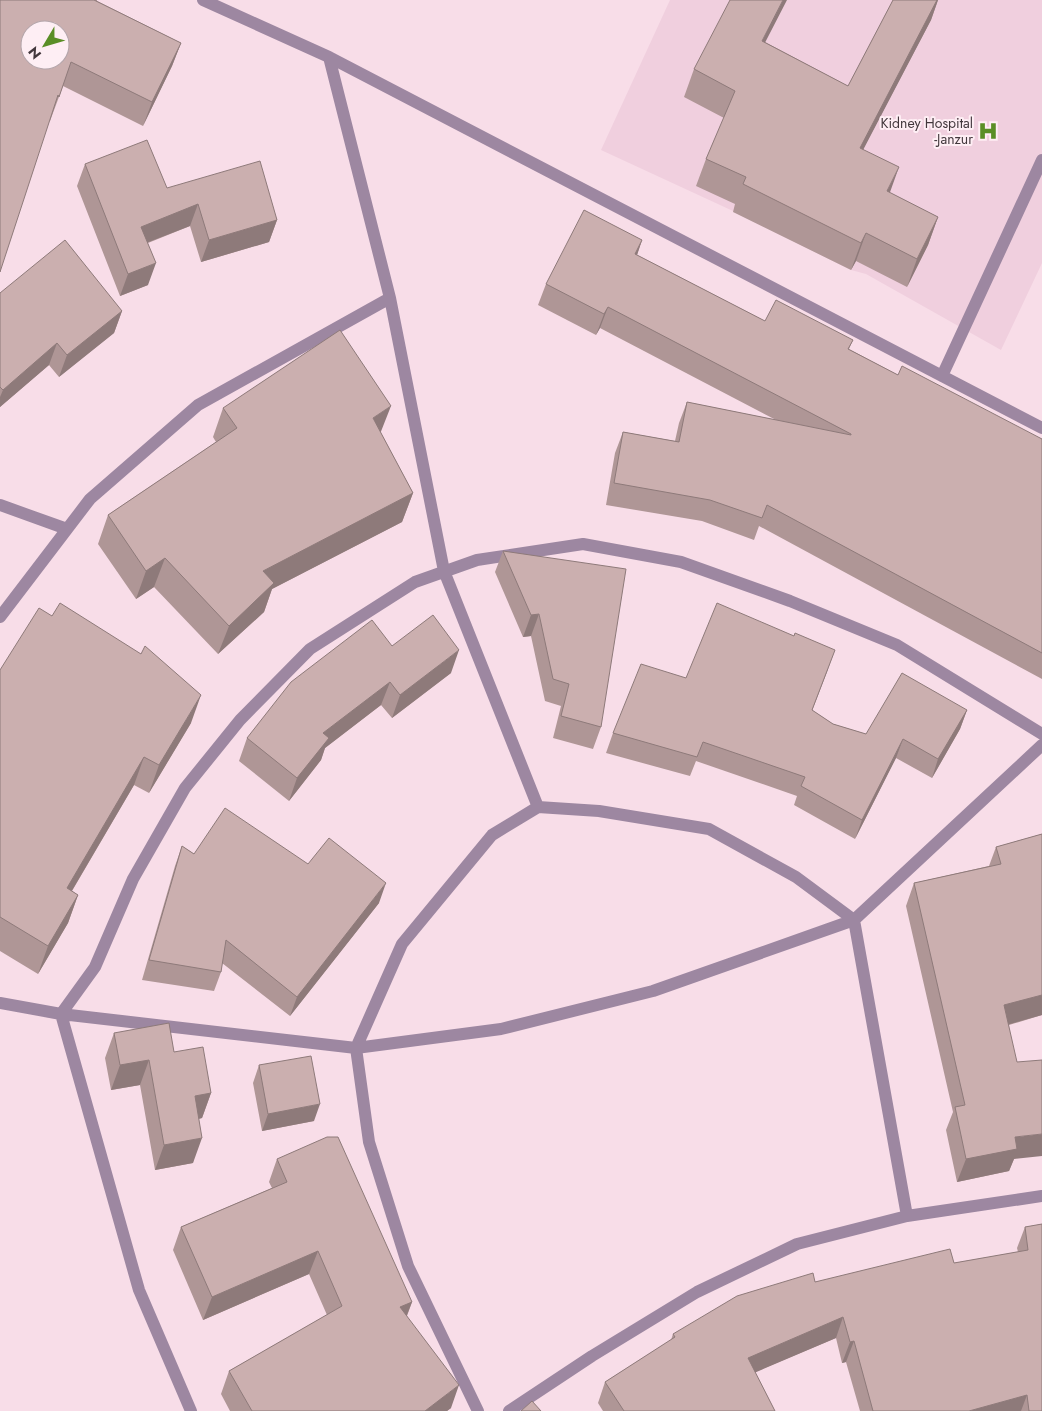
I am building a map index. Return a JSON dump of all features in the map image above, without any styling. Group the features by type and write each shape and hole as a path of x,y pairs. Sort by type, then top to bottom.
{"street":[{"path":"203,0 329,57 1042,428"},
{"path":"329,57 390,298 444,571 538,807"},
{"path":"942,376 1042,160"},
{"path":"0,616 90,499 198,405 390,298"},
{"path":"0,505 67,528"},
{"path":"61,1014 95,967 133,879 185,788 240,720 310,648 415,582 477,560 583,544 682,562 790,601 898,645 1042,734"},
{"path":"0,1003 61,1014 356,1048 501,1029 652,991 854,920 1042,744"},
{"path":"478,1411 408,1266 369,1142 356,1048 402,944 492,835 538,807 600,811 708,829 796,877 854,920 907,1216"},
{"path":"61,1014 139,1290 191,1411"},
{"path":"509,1411 592,1356 697,1292 797,1244 907,1216 1042,1196"}],"shaded area":[{"path":"670,0 1042,0 1042,263 1001,350 866,274 851,270 733,211 601,150"}],"building":[{"path":"0,0 94,0 181,43 152,102 71,62 70,65 70,20 20,20 20,70 68,70 59,97 58,95 0,272"},
{"path":"730,0 783,0 762,41 848,86 893,0 937,0 860,148 899,167 887,191 938,217 917,259 866,233 861,243 743,184 746,177 706,159 735,91 694,69"},
{"path":"147,140 167,188 260,161 277,220 209,240 198,204 141,227 156,263 128,274 85,164"},
{"path":"584,210 642,240 635,254 765,321 776,300 853,340 848,349 898,375 902,366 1042,439 1042,653 767,505 762,518 710,500 614,483 623,432 679,442 687,402 851,434 608,307 604,314 546,284"},
{"path":"65,240 122,311 67,355 57,343 3,390 0,387 0,293"},
{"path":"340,330 391,406 373,418 413,493 263,571 274,583 229,626 165,558 146,571 108,515 237,428 223,408"},
{"path":"503,551 626,569 601,727 561,716 569,684 553,679 539,614 531,615"},
{"path":"60,603 141,654 145,646 201,695 159,765 144,757 67,888 78,895 48,946 0,917 0,670 39,608 52,616"},
{"path":"717,603 794,636 795,633 835,650 812,710 833,724 866,734 902,673 967,710 938,759 903,739 862,820 801,786 805,777 703,742 697,757 613,733 641,664 686,678"},
{"path":"433,615 459,650 400,695 390,682 323,733 329,738 297,778 247,738 291,682 372,620 392,646"},
{"path":"225,808 308,864 329,838 386,883 297,997 226,940 221,972 149,960 182,846 194,854"},
{"path":"1042,834 1042,995 1004,1005 1017,1062 1042,1060 1042,1134 1015,1137 1017,1149 966,1159 955,1107 965,1105 914,883 1001,864 996,847"},
{"path":"169,1023 174,1052 203,1047 211,1093 195,1096 202,1138 164,1145 149,1060 120,1065 114,1033"},
{"path":"311,1056 320,1104 268,1114 259,1065"},
{"path":"327,1137 338,1137 412,1302 400,1307 459,1385 425,1411 252,1411 229,1371 342,1306 318,1251 212,1297 181,1227 287,1182 277,1159"},
{"path":"1042,1224 1042,1411 1029,1411 1027,1395 969,1411 873,1411 854,1341 850,1342 843,1317 748,1358 775,1411 624,1411 605,1382 675,1337 673,1334 737,1296 813,1273 815,1282 950,1249 954,1263 1028,1250 1025,1227"},
{"path":"532,1401 541,1411 521,1411"}],"place":[{"name":"Kidney Hospital -Janzur","path":"988,131"}]}
